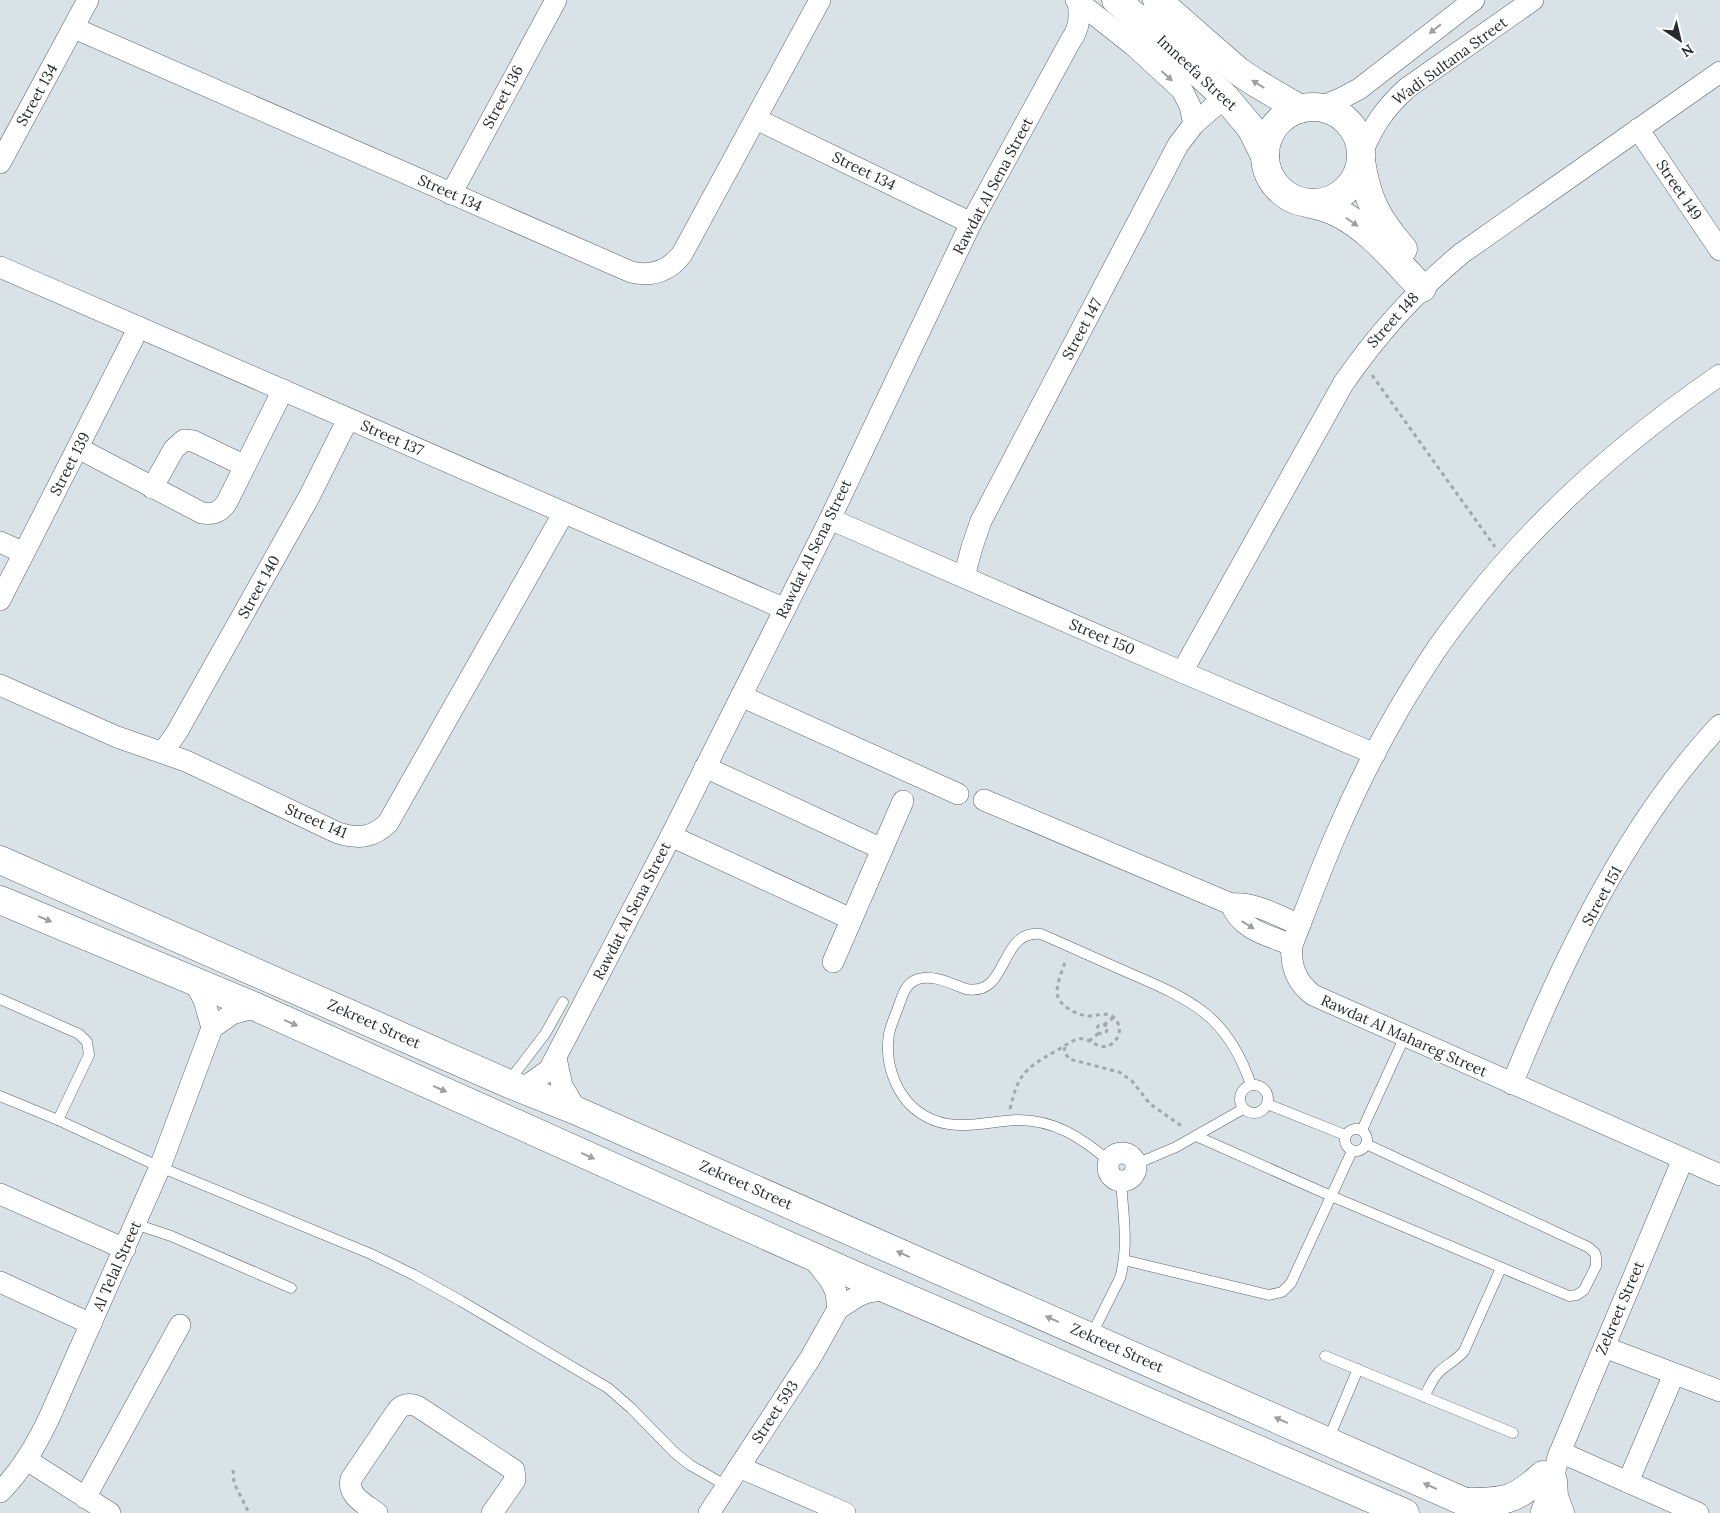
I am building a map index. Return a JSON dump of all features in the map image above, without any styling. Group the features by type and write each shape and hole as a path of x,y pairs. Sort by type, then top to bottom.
{"street":[{"name":"Street 134","path":"0,163 88,0"},
{"name":"Street 136","path":"451,194 556,0"},
{"name":"Street 134","path":"74,28 630,272 639,274 656,273 671,266 682,254 820,0"},
{"name":"Imneefa Street","path":"1116,0 1226,97 1251,128 1265,156"},
{"name":"Wadi Sultana Street","path":"1310,108 1340,99 1359,89 1474,0"},
{"name":"Wadi Sultana Street","path":"1361,159 1368,137 1378,118 1391,102 1407,88 1533,0"},
{"path":"1077,1 1133,45 1182,90 1190,106 1194,124"},
{"name":"Rawdat Al Sena Street","path":"514,1086 549,1070 556,1058 671,836 830,519 972,223 1077,32 1079,18 1077,1"},
{"name":"Imneefa Street","path":"1168,5 1238,71 1256,83 1310,108"},
{"path":"1071,40 1104,33 1113,35 1133,45 1158,51 1174,50"},
{"name":"Street 148","path":"1182,672 1344,384 1360,359 1398,312 1426,284 1475,244 1720,72"},
{"name":"Street 147","path":"964,577 981,522 1178,145 1194,124 1226,97"},
{"path":"1310,108 1341,115 1349,122 1360,140 1366,187 1376,213 1426,284 1352,221 1338,213 1297,200 1286,195 1278,188 1266,167 1266,146 1274,126 1290,112 1310,108"},
{"name":"Street 134","path":"756,119 972,223"},
{"name":"Street 149","path":"1638,130 1720,250"},
{"path":"1308,203 1329,200 1339,196 1354,181 1361,159"},
{"name":"Street 137","path":"0,267 563,514 785,609"},
{"name":"Street 139","path":"0,600 139,327"},
{"name":"Rawdat Al Mahareg Street","path":"1720,375 1662,415 1596,470 1555,509 1505,562 1432,654 1375,754 1334,837 1292,945 1294,973 1305,989 1321,999 1720,1175"},
{"path":"78,448 152,488 209,515 223,509 284,390"},
{"name":"Street 140","path":"163,752 177,732 265,577 309,497 348,419"},
{"path":"152,488 174,448 184,440 194,441 245,466"},
{"name":"Street 141","path":"0,685 117,737 186,761 338,833 356,837 374,834 388,823 563,514"},
{"name":"Street 150","path":"830,519 1375,754"},
{"path":"0,542 24,553"},
{"path":"741,696 958,794"},
{"name":"Street 151","path":"1512,1084 1530,1039 1564,967 1626,851 1654,807 1720,725"},
{"path":"705,767 882,849"},
{"path":"833,962 903,800"},
{"path":"984,800 1231,904 1255,906 1300,925"},
{"path":"671,836 851,919"},
{"name":"Zekreet Street","path":"0,860 514,1086 576,1111 1091,1336 1479,1508"},
{"path":"0,900 256,1008 810,1255 1405,1513"},
{"path":"1231,904 1237,917 1248,926 1292,945"},
{"path":"195,983 204,1000 212,1028 232,1014 256,1008"},
{"name":"Al Telal Street","path":"0,1492 27,1460 40,1439 160,1167 212,1028"},
{"path":"556,1058 562,1086 576,1111"},
{"path":"1124,1153 1130,1155 1136,1164 1136,1171 1133,1177 1121,1182 1111,1177 1108,1172 1109,1161 1113,1156 1124,1153"},
{"name":"Zekreet Street","path":"1526,1513 1553,1466 1683,1159"},
{"path":"0,1194 125,1249"},
{"path":"810,1255 833,1286 836,1292 838,1309"},
{"path":"0,1282 91,1324"},
{"name":"Street 593","path":"709,1513 811,1357 838,1309 858,1296 868,1292 888,1289"},
{"path":"85,1498 180,1325"},
{"path":"1604,1347 1720,1392"},
{"path":"1628,1482 1674,1374"},
{"path":"377,1513 354,1495 350,1487 351,1479 400,1407 408,1404 417,1406 514,1470 515,1480 492,1513"},
{"path":"27,1460 110,1513"},
{"path":"739,1466 845,1513"},
{"path":"1553,1466 1628,1482 1698,1513"},
{"path":"1479,1508 1515,1497 1553,1466"},
{"path":"1553,1466 1554,1497 1560,1513"},
{"name":"Zekreet Street","path":"1541,1513 1553,1466"}],"lane":[{"path":"1109,1161 1082,1139 1058,1127 1028,1121 955,1125 932,1120 913,1108 900,1090 891,1070 888,1045 889,1033 904,990 917,979 932,978 966,989 977,990 983,988 993,981 1018,940 1026,935 1041,934 1173,992 1200,1008 1222,1030 1231,1043 1243,1063 1251,1085"},
{"path":"0,999 79,1034 87,1042 89,1054 58,1120"},
{"path":"514,1086 562,1002"},
{"path":"1362,1130 1405,1036"},
{"path":"1251,1085 1257,1085 1267,1093 1267,1104 1264,1109 1253,1114 1248,1112 1240,1104 1241,1092 1251,1085"},
{"path":"0,1096 58,1120 160,1167 371,1254 414,1275 460,1300 608,1388 631,1408 674,1452 696,1469 727,1486"},
{"path":"1267,1104 1345,1135"},
{"path":"1136,1164 1196,1136 1243,1108"},
{"path":"1352,1128 1362,1130 1366,1134 1366,1144 1358,1151 1352,1151 1345,1144 1345,1135 1352,1128"},
{"path":"1196,1136 1331,1196 1568,1296 1577,1295 1584,1290 1596,1266 1594,1252 1588,1247 1366,1144"},
{"path":"1124,1260 1269,1295 1282,1292 1291,1283 1352,1151"},
{"path":"1091,1336 1120,1278 1124,1260 1121,1182"},
{"path":"136,1224 171,1236 291,1288"},
{"path":"1424,1397 1433,1379 1439,1372 1460,1357 1464,1351 1501,1268"},
{"path":"1326,1356 1513,1434"},
{"path":"1328,1441 1358,1369"},
{"path":"1307,1471 1327,1491"}],"path":[{"path":"1360,359 1505,562"},
{"path":"1006,1121 1016,1086 1023,1074 1035,1063 1078,1039 1089,1041 1101,1047 1108,1046 1114,1043 1120,1032 1114,1017 1109,1014 1084,1015 1067,1008 1058,999 1058,986 1070,947"},
{"path":"1099,1033 1097,1028 1114,1017"},
{"path":"1089,1041 1099,1033 1105,1034 1107,1032 1104,1025"},
{"path":"1065,1046 1064,1051 1069,1059 1110,1068 1127,1077 1150,1104 1196,1136"},
{"path":"233,1470 234,1483 249,1513"}]}
